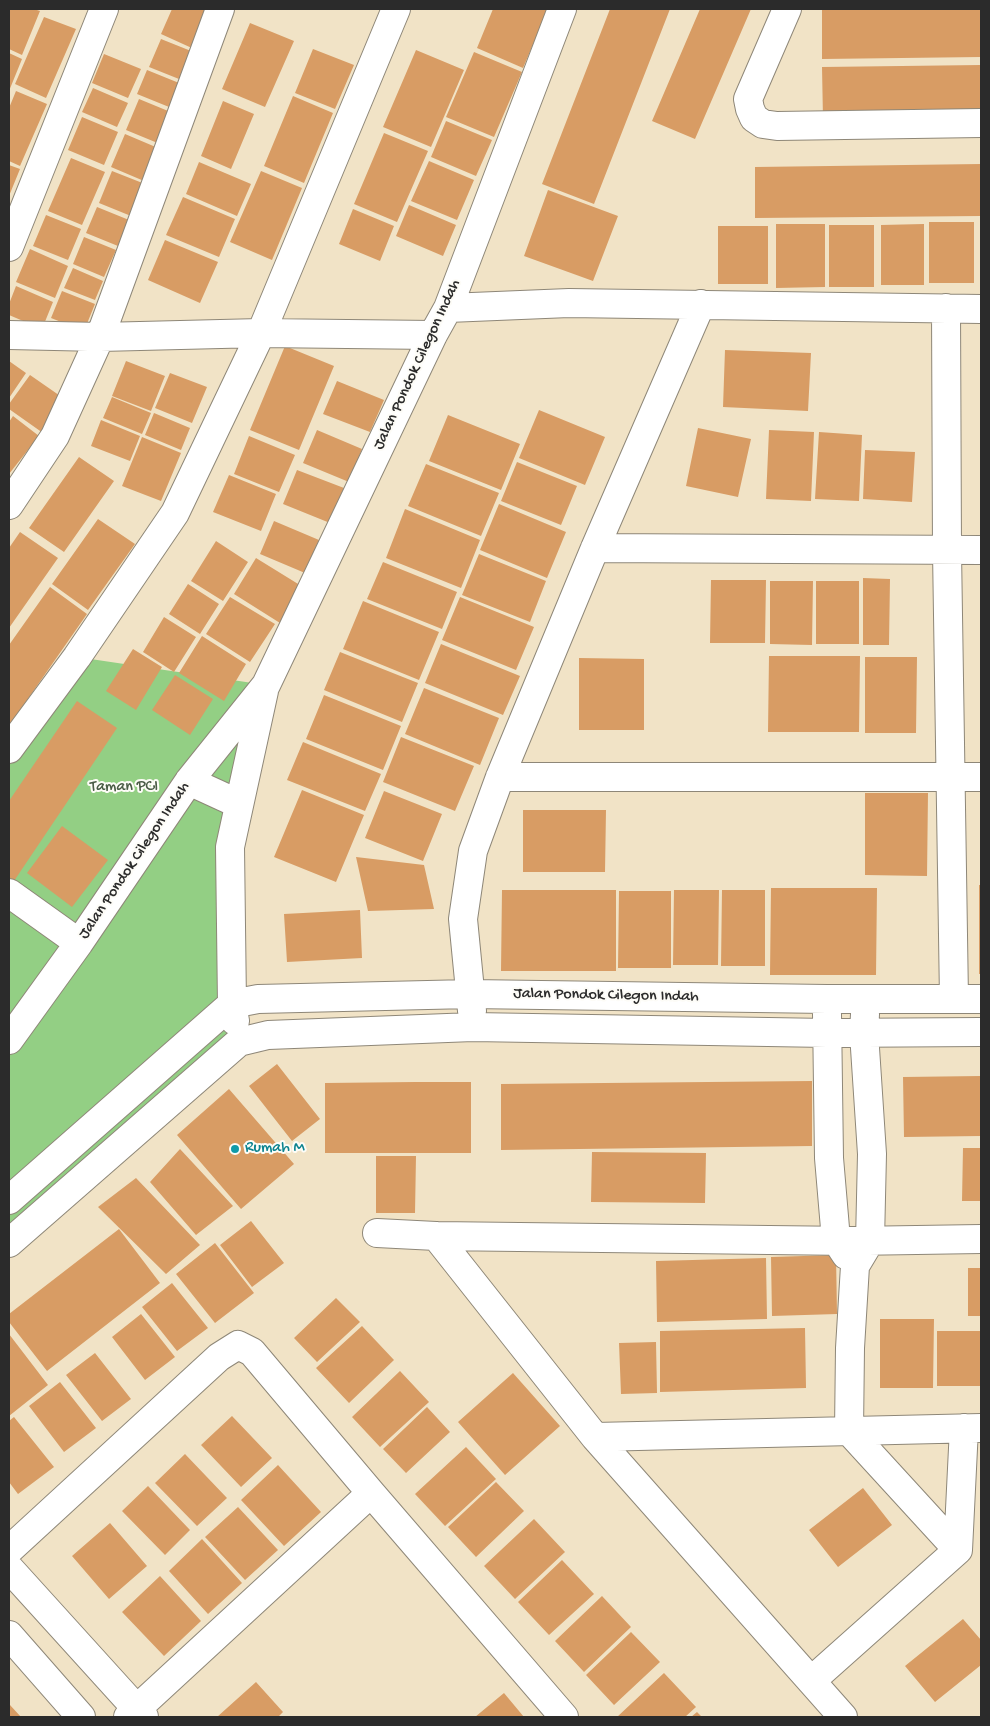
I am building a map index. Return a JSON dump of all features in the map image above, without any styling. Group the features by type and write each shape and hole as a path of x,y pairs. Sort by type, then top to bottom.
{"street":[{"path":"9,247 104,9"},
{"path":"9,505 55,436 100,338 220,9"},
{"path":"9,749 77,657 175,513 261,333 396,9"},
{"name":"Jalan Pondok Cilegon Indah","path":"239,1042 232,1004 230,847 266,685 433,335 448,308 562,9"},
{"path":"787,9 748,99 754,118 763,124 777,126 981,123"},
{"path":"448,308 569,303 981,308"},
{"path":"473,1027 463,919 473,851 500,777 595,548 701,304"},
{"path":"946,308 947,551 954,1000"},
{"path":"9,335 100,338 261,333 433,335"},
{"path":"595,548 981,550"},
{"name":"Jalan Pondok Cilegon Indah","path":"9,1040 79,943 189,781 266,685"},
{"path":"500,777 951,778 981,776"},
{"path":"189,781 239,804"},
{"path":"9,893 79,943"},
{"name":"Jalan Pondok Cilegon Indah","path":"232,1004 258,999 470,994 827,999 981,999"},
{"path":"827,999 829,1158 836,1240 855,1266"},
{"path":"866,999 864,1033 872,1154 870,1240 855,1266 850,1348 849,1431 958,1550"},
{"path":"9,1200 232,1004"},
{"name":"Jalan Pondok Cilegon Indah","path":"9,1243 239,1042 268,1035 473,1027 827,1034 981,1032"},
{"path":"377,1233 436,1236 836,1240 981,1239"},
{"path":"436,1236 595,1437 842,1717"},
{"path":"9,1550 219,1357 238,1345 252,1352 564,1717"},
{"path":"595,1437 973,1428 958,1550 810,1681"},
{"path":"9,1568 136,1715 371,1493"},
{"path":"9,1635 81,1717"}],"green space":[{"name":"Taman PCI","path":"77,657 266,685 230,847 239,1042 9,1243 9,749"}],"building":[{"path":"9,9 34,9 40,11 22,55 9,49"},
{"path":"172,9 206,9 194,49 161,34"},
{"path":"493,9 548,9 523,68 477,48"},
{"path":"610,9 670,9 594,204 542,184"},
{"path":"700,9 751,9 695,139 652,121"},
{"path":"822,9 981,9 981,57 822,59"},
{"path":"44,17 76,29 46,98 15,84"},
{"path":"250,23 294,41 265,107 222,89"},
{"path":"161,39 196,53 184,81 149,67"},
{"path":"313,49 354,65 335,109 295,93"},
{"path":"416,50 464,70 431,147 383,127"},
{"path":"474,52 522,72 494,137 446,117"},
{"path":"9,53 22,59 9,91"},
{"path":"104,54 141,69 128,98 92,83"},
{"path":"981,65 981,117 823,119 822,67"},
{"path":"147,70 184,85 174,109 137,94"},
{"path":"93,88 128,103 117,127 82,112"},
{"path":"16,91 47,104 20,166 9,161 9,108"},
{"path":"293,96 333,113 304,183 264,166"},
{"path":"139,99 173,113 160,144 126,130"},
{"path":"223,101 254,114 231,169 201,156"},
{"path":"82,117 118,132 104,165 68,150"},
{"path":"446,121 492,140 476,176 431,157"},
{"path":"384,133 428,151 397,222 354,204"},
{"path":"125,134 158,148 144,181 111,167"},
{"path":"71,158 105,172 82,225 48,211"},
{"path":"429,161 474,180 457,220 411,201"},
{"path":"199,162 251,184 237,216 186,194"},
{"path":"981,164 981,216 755,218 755,167"},
{"path":"9,165 20,169 9,196"},
{"path":"112,171 145,184 131,216 99,203"},
{"path":"261,171 302,188 272,260 230,242"},
{"path":"548,190 618,216 593,281 524,256"},
{"path":"183,197 235,219 219,257 166,235"},
{"path":"409,205 456,225 443,256 396,236"},
{"path":"97,207 129,220 118,246 86,233"},
{"path":"353,209 394,226 380,261 339,244"},
{"path":"46,215 81,229 68,260 33,246"},
{"path":"929,222 974,222 974,283 929,283"},
{"path":"776,224 825,224 825,287 776,288"},
{"path":"924,224 924,285 881,285 881,225"},
{"path":"829,225 874,225 874,287 829,287"},
{"path":"718,226 768,226 768,284 718,284"},
{"path":"84,237 116,250 104,277 73,264"},
{"path":"165,240 218,262 200,303 148,280"},
{"path":"30,249 68,266 55,298 16,282"},
{"path":"73,268 103,281 95,300 64,288"},
{"path":"16,286 53,302 42,329 9,315 9,304"},
{"path":"62,291 95,304 84,331 51,318"},
{"path":"285,346 334,366 299,450 250,430"},
{"path":"725,350 811,353 808,411 723,407"},
{"path":"9,361 26,373 9,398"},
{"path":"126,361 165,376 151,411 112,396"},
{"path":"170,373 207,387 192,423 155,408"},
{"path":"30,375 66,400 43,433 9,409 9,404"},
{"path":"337,381 384,400 370,432 323,414"},
{"path":"112,397 151,413 142,434 103,418"},
{"path":"539,410 605,437 585,485 519,458"},
{"path":"154,413 190,428 181,450 145,435"},
{"path":"448,415 520,444 501,490 429,461"},
{"path":"13,416 39,436 9,474 9,422"},
{"path":"101,420 140,436 130,461 91,446"},
{"path":"698,428 751,439 738,497 686,486"},
{"path":"317,430 362,449 349,482 303,463"},
{"path":"769,430 814,432 811,501 766,499"},
{"path":"819,432 862,435 859,501 815,499"},
{"path":"249,436 295,455 279,492 234,474"},
{"path":"142,437 181,453 161,501 122,486"},
{"path":"865,450 915,452 912,502 863,499"},
{"path":"79,457 114,481 64,552 29,528"},
{"path":"517,462 577,486 561,525 501,501"},
{"path":"426,464 499,493 481,536 408,506"},
{"path":"297,470 344,488 330,523 283,504"},
{"path":"229,475 276,494 261,531 213,512"},
{"path":"499,504 566,532 547,578 480,550"},
{"path":"405,509 480,540 461,588 386,558"},
{"path":"98,519 135,544 88,610 52,584"},
{"path":"274,521 319,540 305,573 260,554"},
{"path":"20,532 58,558 9,628 9,548"},
{"path":"216,541 248,562 223,601 191,581"},
{"path":"479,554 546,581 530,622 462,595"},
{"path":"256,558 303,587 280,623 234,594"},
{"path":"383,562 457,592 442,629 367,599"},
{"path":"863,578 890,579 889,645 863,645"},
{"path":"711,580 766,580 765,643 710,643"},
{"path":"770,581 813,581 812,645 770,644"},
{"path":"816,581 859,581 859,644 816,644"},
{"path":"188,584 219,604 200,634 169,614"},
{"path":"50,587 87,614 9,726 9,645"},
{"path":"230,597 275,624 250,662 206,634"},
{"path":"460,597 534,627 516,670 442,640"},
{"path":"363,601 439,632 419,680 343,649"},
{"path":"164,617 196,637 174,672 143,652"},
{"path":"202,636 246,664 224,701 179,673"},
{"path":"441,644 520,676 503,715 425,683"},
{"path":"133,649 162,667 136,710 106,691"},
{"path":"340,652 418,683 402,722 324,690"},
{"path":"769,656 860,656 859,732 768,732"},
{"path":"865,657 917,657 916,733 865,733"},
{"path":"579,658 644,659 644,730 579,730"},
{"path":"175,675 213,699 190,735 152,710"},
{"path":"424,688 499,718 480,765 405,734"},
{"path":"324,695 401,726 383,770 306,739"},
{"path":"77,701 117,728 14,881 9,877 9,801"},
{"path":"401,737 474,766 455,811 383,782"},
{"path":"303,742 381,774 365,811 287,780"},
{"path":"302,790 364,815 336,882 274,857"},
{"path":"384,791 442,814 423,861 365,838"},
{"path":"865,793 928,793 927,876 865,875"},
{"path":"523,810 606,810 605,872 523,872"},
{"path":"62,826 108,860 72,907 27,873"},
{"path":"356,857 424,865 434,909 368,911"},
{"path":"979,885 981,885 981,974 979,974"},
{"path":"771,888 877,888 876,975 770,975"},
{"path":"502,890 616,890 616,971 501,971"},
{"path":"674,890 719,890 718,965 673,965"},
{"path":"722,890 765,890 765,966 721,966"},
{"path":"619,891 671,891 671,968 618,968"},
{"path":"360,910 362,958 287,962 284,914"},
{"path":"277,1064 320,1119 292,1141 249,1086"},
{"path":"981,1076 981,1136 904,1137 903,1077"},
{"path":"812,1081 812,1146 501,1150 501,1084"},
{"path":"471,1082 471,1153 325,1153 325,1083"},
{"name":"Rumah M","path":"229,1089 294,1164 241,1209 177,1135"},
{"path":"963,1148 981,1148 981,1201 962,1201"},
{"path":"180,1149 233,1206 196,1235 150,1182"},
{"path":"592,1152 706,1153 705,1203 591,1202"},
{"path":"376,1156 416,1156 415,1213 376,1213"},
{"path":"136,1178 200,1245 166,1274 98,1207"},
{"path":"251,1221 284,1263 252,1287 220,1245"},
{"path":"119,1229 160,1283 47,1371 9,1322 9,1314"},
{"path":"215,1243 254,1293 215,1323 176,1274"},
{"path":"836,1255 837,1314 772,1316 771,1257"},
{"path":"766,1258 767,1319 657,1322 656,1261"},
{"path":"968,1268 981,1268 981,1316 968,1316"},
{"path":"172,1283 208,1328 177,1351 142,1307"},
{"path":"336,1298 360,1322 317,1362 294,1338"},
{"path":"141,1314 175,1357 145,1380 112,1337"},
{"path":"880,1319 934,1319 933,1388 880,1388"},
{"path":"362,1326 394,1360 349,1403 316,1368"},
{"path":"805,1328 806,1388 660,1392 660,1331"},
{"path":"937,1331 981,1331 981,1386 937,1386"},
{"path":"9,1334 48,1385 9,1416"},
{"path":"656,1342 657,1393 621,1394 619,1343"},
{"path":"95,1353 131,1399 102,1421 66,1375"},
{"path":"400,1371 429,1402 380,1447 352,1417"},
{"path":"513,1373 560,1426 505,1475 458,1422"},
{"path":"60,1382 96,1428 64,1452 29,1406"},
{"path":"427,1407 450,1432 406,1473 383,1449"},
{"path":"232,1416 272,1458 241,1487 201,1445"},
{"path":"14,1417 54,1467 18,1494 9,1482 9,1421"},
{"path":"466,1447 496,1479 445,1526 415,1494"},
{"path":"185,1454 227,1498 197,1526 155,1483"},
{"path":"278,1465 321,1512 284,1546 241,1500"},
{"path":"496,1482 524,1511 476,1557 448,1527"},
{"path":"148,1486 190,1530 165,1555 122,1511"},
{"path":"863,1488 892,1525 838,1567 809,1530"},
{"path":"238,1507 278,1550 245,1580 205,1537"},
{"path":"534,1519 565,1552 515,1599 484,1566"},
{"path":"110,1523 147,1566 109,1599 72,1556"},
{"path":"202,1539 242,1583 208,1614 169,1571"},
{"path":"562,1560 594,1594 549,1635 518,1602"},
{"path":"160,1576 201,1621 164,1656 122,1612"},
{"path":"602,1596 631,1627 584,1672 555,1641"},
{"path":"963,1619 981,1640 981,1665 935,1702 905,1666"},
{"path":"631,1632 660,1662 614,1705 586,1675"},
{"path":"664,1673 696,1707 685,1717 617,1717"},
{"path":"256,1682 283,1712 278,1717 217,1717"},
{"path":"504,1693 524,1717 475,1717"},
{"path":"10,1705 21,1717 9,1717"},
{"path":"697,1712 702,1717 691,1717"}],"place":[{"name":"Rumah M","path":"235,1149"}]}
